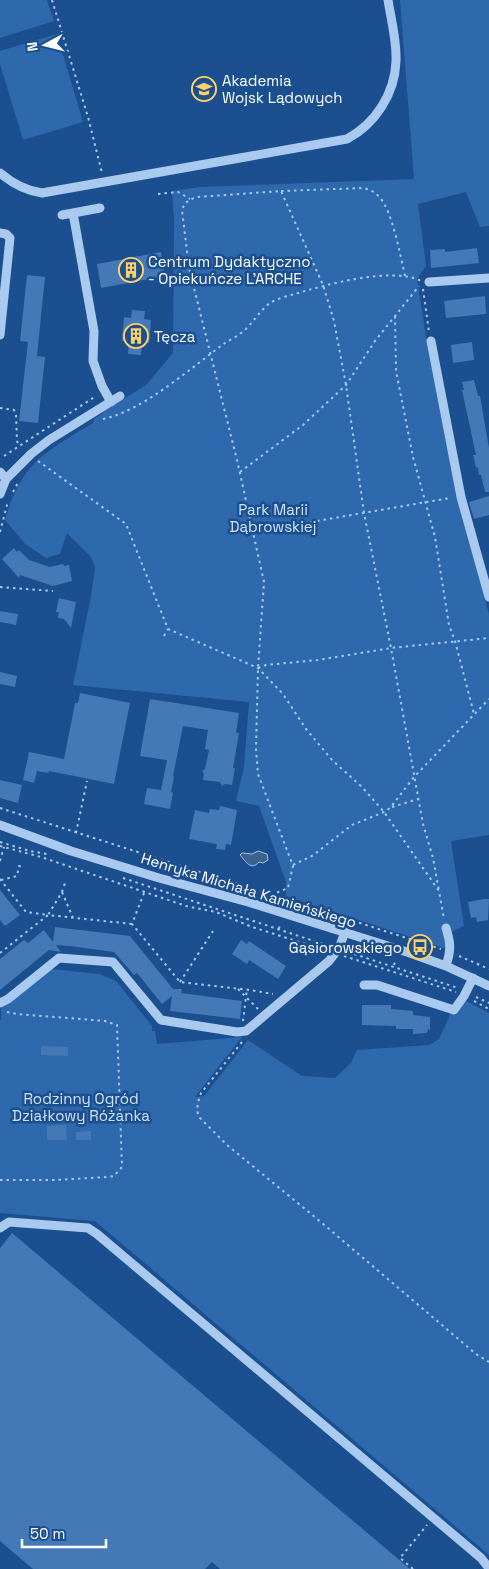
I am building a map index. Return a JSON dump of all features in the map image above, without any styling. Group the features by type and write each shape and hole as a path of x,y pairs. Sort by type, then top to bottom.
{"street":[{"path":"0,173 15,185 29,192 42,193 347,139 368,125 391,90 396,61 388,0"},
{"path":"62,214 100,208"},
{"path":"73,213 94,331 93,361 111,402"},
{"path":"0,233 6,234 10,238 0,335"},
{"path":"426,282 489,278"},
{"path":"431,341 461,497 489,597"},
{"path":"0,494 3,476 49,440 120,396"},
{"name":"Henryka Michała Kamieńskiego","path":"0,825 71,851 344,932 446,966 489,986"},
{"path":"446,928 450,944 446,966"},
{"path":"1,1006 59,958 113,962 161,1020 237,1032 328,961 339,948 344,932"},
{"path":"364,985 377,985 454,1010 473,978"},
{"path":"0,1228 9,1222 88,1228 97,1234 481,1558 489,1568"}],"path":[{"path":"52,0 88,117 104,183"},
{"path":"271,895 288,888 293,866 258,774 256,749 258,668 264,582 240,472 189,268 182,210 184,204 190,199 198,197 364,188 372,191 382,199 391,220 405,276"},
{"path":"281,191 323,285 334,321 346,385 364,513 418,799 433,858 446,928"},
{"path":"158,194 178,192 190,199"},
{"path":"102,419 136,406 182,377 241,333 270,303 323,285 352,279 405,276 426,282"},
{"path":"240,472 303,425 346,385 375,341 426,282"},
{"path":"426,282 431,341"},
{"path":"395,316 396,371 417,477 435,537 449,625 474,714"},
{"path":"4,456 105,391"},
{"path":"0,408 14,410 16,414 17,441 19,446"},
{"path":"35,459 126,524 168,629 258,668 283,694 306,729 332,760 362,787 384,812 439,891"},
{"path":"0,532 10,498 22,475"},
{"path":"253,532 461,497"},
{"path":"0,587 53,591"},
{"path":"164,636 168,629"},
{"path":"258,668 266,665 318,660 391,648 489,638"},
{"path":"390,808 414,777 489,700"},
{"path":"76,833 87,781"},
{"path":"293,866 312,856 352,826 390,808 418,799"},
{"path":"0,808 450,952 489,969"},
{"path":"0,842 36,852"},
{"path":"0,846 128,885 186,906 216,912 239,922 278,932 332,952"},
{"path":"0,861 4,847"},
{"path":"22,867 19,866 17,876 0,879 26,912 132,924 180,982 238,988 280,995"},
{"path":"116,876 334,948"},
{"path":"0,953 48,915 62,892 66,880"},
{"path":"62,892 73,918"},
{"path":"132,924 145,892"},
{"path":"278,932 280,924"},
{"path":"180,982 213,931"},
{"path":"343,951 462,990"},
{"path":"340,955 393,968 460,994"},
{"path":"393,968 395,962"},
{"path":"238,988 261,1012"},
{"path":"247,990 244,1038 202,1093 197,1111 200,1118 227,1144 322,1222 476,1354 489,1362"},
{"path":"476,996 489,1003"},
{"path":"467,998 489,1009"},
{"path":"0,1180 108,1178 114,1176 122,1167 117,1026 110,1022 17,1014 1,1006"},
{"path":"413,1569 400,1558 433,1518"}],"green space":[{"path":"0,0 47,0 54,21 0,38"},
{"name":"Park Marii Dąbrowskiej","path":"400,0 489,0 489,226 480,227 466,192 418,204 426,266 417,279 429,355 456,494 489,614 489,835 451,841 464,926 445,935 447,949 286,896 286,882 259,806 236,801 244,767 249,702 73,685 95,568 91,557 67,533 60,554 46,558 25,544 5,520 19,485 37,461 61,442 93,423 94,419 103,412 146,385 173,353 174,218 172,191 200,187 414,179"},
{"path":"57,34 83,122 23,140 0,64 0,51"},
{"name":"Rodzinny Ogród Działkowy Różanka","path":"52,969 100,974 116,981 152,1026 152,1031 155,1031 157,1044 242,1037 195,1097 204,1096 248,1040 302,1076 335,1078 351,1063 357,1050 429,1045 439,1039 451,1013 456,1015 466,1001 489,1013 489,1555 95,1221 0,1213 1,1007"}],"shaded area":[{"path":"258,851 267,854 268,860 263,863 259,862 254,866 247,863 240,855 242,853 252,854"}],"building":[{"path":"477,248 479,263 431,268 430,250 445,249 445,252"},
{"name":"Centrum Dydaktyczno - Opiekuńcze L'ARCHE","path":"161,252 165,276 101,288 97,264"},
{"path":"27,275 45,277 37,356 45,357 38,423 19,421 28,342 20,341"},
{"path":"485,296 486,314 446,318 444,301"},
{"name":"Tęcza","path":"132,310 145,311 144,319 151,320 149,343 142,342 141,355 128,354 129,341 122,341 124,317 131,318"},
{"path":"472,342 474,360 453,363 451,345"},
{"path":"474,380 478,396 480,396 489,448 489,492 485,492 478,467 476,468 473,455 476,455 462,390 464,390 462,382"},
{"path":"489,496 489,515 474,519 469,502"},
{"path":"14,548 17,552 19,550 29,560 50,567 63,564 64,566 69,565 72,581 53,586 20,575 19,578 2,559"},
{"path":"59,598 76,602 71,628 64,619 58,618 59,612 56,612"},
{"path":"0,611 18,614 16,625 0,622"},
{"path":"0,672 17,676 15,687 0,684"},
{"path":"80,693 130,703 114,784 49,771 48,773 37,771 34,783 23,780 29,752 64,759 75,703 78,703"},
{"path":"150,699 239,713 236,733 239,733 232,785 225,784 222,786 220,782 203,780 204,774 202,771 205,769 209,750 205,749 208,730 183,726 173,776 171,792 173,793 170,809 144,804 147,788 161,790 167,760 140,756"},
{"path":"0,780 22,785 18,803 0,798"},
{"path":"220,806 237,810 231,845 226,844 225,850 216,849 217,844 189,839 195,810 209,813 210,809 219,810"},
{"path":"0,890 20,915 5,926 0,920"},
{"path":"489,899 488,920 477,922 476,917 471,918 468,902"},
{"path":"55,927 130,936 173,989 182,989 181,993 242,1001 240,1019 170,1011 172,996 162,1004 137,973 134,975 114,952 70,946 56,945 61,952 49,950 0,990 0,959 24,940 28,943 44,930 53,942"},
{"path":"241,940 247,944 249,941 286,966 278,979 249,960 247,964 232,954"},
{"path":"362,1005 391,1005 391,1009 413,1011 413,1015 430,1017 430,1030 428,1029 427,1033 413,1034 413,1029 396,1029 396,1026 362,1025"},
{"path":"41,1046 68,1047 68,1056 41,1055"},
{"path":"66,1125 67,1140 47,1140 47,1126"},
{"path":"91,1131 91,1140 76,1140 76,1132"},
{"path":"12,1233 410,1569 220,1569 212,1562 205,1569 33,1569 0,1541 0,1248"}],"place":[{"name":"Akademia Wojsk Lądowych","path":"204,89"},
{"name":"Centrum Dydaktyczno - Opiekuńcze L'ARCHE","path":"131,270"},
{"name":"Tęcza","path":"136,336"},
{"name":"Gąsiorowskiego","path":"420,947"}]}
